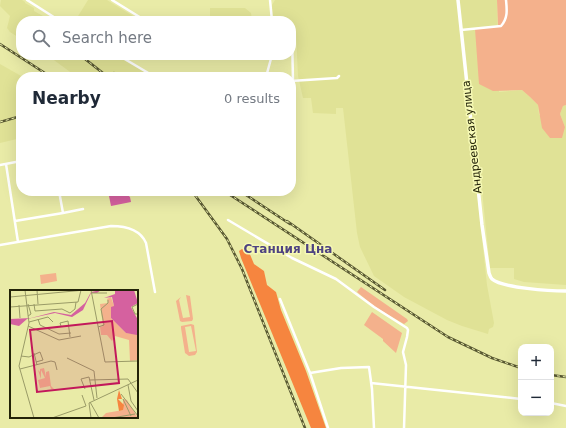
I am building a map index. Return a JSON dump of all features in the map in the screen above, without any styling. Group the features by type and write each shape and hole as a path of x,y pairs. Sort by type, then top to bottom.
{"street":[{"path":"27,0 52,16"},
{"path":"112,0 138,16"},
{"path":"270,0 272,16"},
{"name":"Андреевская улица","path":"458,0 482,225 489,273 492,279 513,286 566,291"},
{"path":"461,30 501,26 505,21 507,12 506,0"},
{"path":"127,60 147,72"},
{"path":"268,72 271,60"},
{"path":"292,60 292,72"},
{"path":"296,81 337,78 339,76"},
{"path":"0,165 16,163"},
{"path":"6,164 18,242"},
{"path":"60,196 63,213"},
{"path":"15,221 83,209"},
{"path":"228,220 292,258 336,279 374,307 407,328 408,332 403,352 406,365 404,428"},
{"path":"0,245 111,226 120,226 132,229 139,233 146,243 155,292"},
{"path":"280,299 310,373 328,428"},
{"path":"310,373 341,368 368,367 371,383 374,428"},
{"path":"371,383 518,399"},
{"path":"554,404 566,406"}],"shaded area":[{"path":"1,0 22,0 34,8 34,11 43,16 16,16 16,36 7,28 10,16 0,6"},
{"path":"88,0 107,0 133,16 78,16"},
{"path":"275,0 497,0 499,92 522,90 538,105 539,115 565,127 560,114 563,106 566,105 566,285 524,282 514,279 514,268 490,268 478,152 473,154 487,285 494,323 493,327 489,329 488,334 447,320 404,297 374,276 360,247 357,233 343,108 336,108 336,114 313,113 311,98 303,98 298,76 296,16 273,16 272,5"},
{"path":"497,0 566,0 566,105 563,106 560,114 565,127 562,138 550,138 542,128 538,105 522,90 493,91 479,84 475,29 498,26"},
{"path":"210,8 245,8 251,13 251,16 210,16"},
{"path":"54,60 124,60 144,72 70,72"},
{"path":"0,64 16,73 16,139 0,143"},
{"path":"109,196 130,197 131,202 111,206"},
{"path":"242,249 249,252 254,264 264,271 267,285 276,292 281,310 306,371 326,428 311,428 241,258 239,251"},
{"path":"56,273 57,281 41,284 40,275"},
{"path":"361,287 408,321 404,324 375,307 357,292"},
{"path":"186,295 190,296 193,319 192,321 182,322 180,321 176,301 181,297 179,300 183,318 190,317"},
{"path":"372,312 402,333 396,353 383,341 383,339 364,325"},
{"path":"191,324 194,325 197,352 195,355 189,356 185,353 181,326","holes":["191,326 196,351 189,352 185,327"]}],"railway":[{"path":"0,44 16,54"},
{"path":"25,60 43,72"},
{"path":"86,60 102,72"},
{"path":"0,122 16,117"},
{"path":"196,196 227,239 242,269 305,428"},
{"path":"232,196 448,337 492,358 518,367"},
{"path":"248,196 290,224"},
{"path":"287,221 385,290"},
{"path":"554,375 566,377"}],"district":[{"name":"Станция Цна","path":"288,249"}]}
